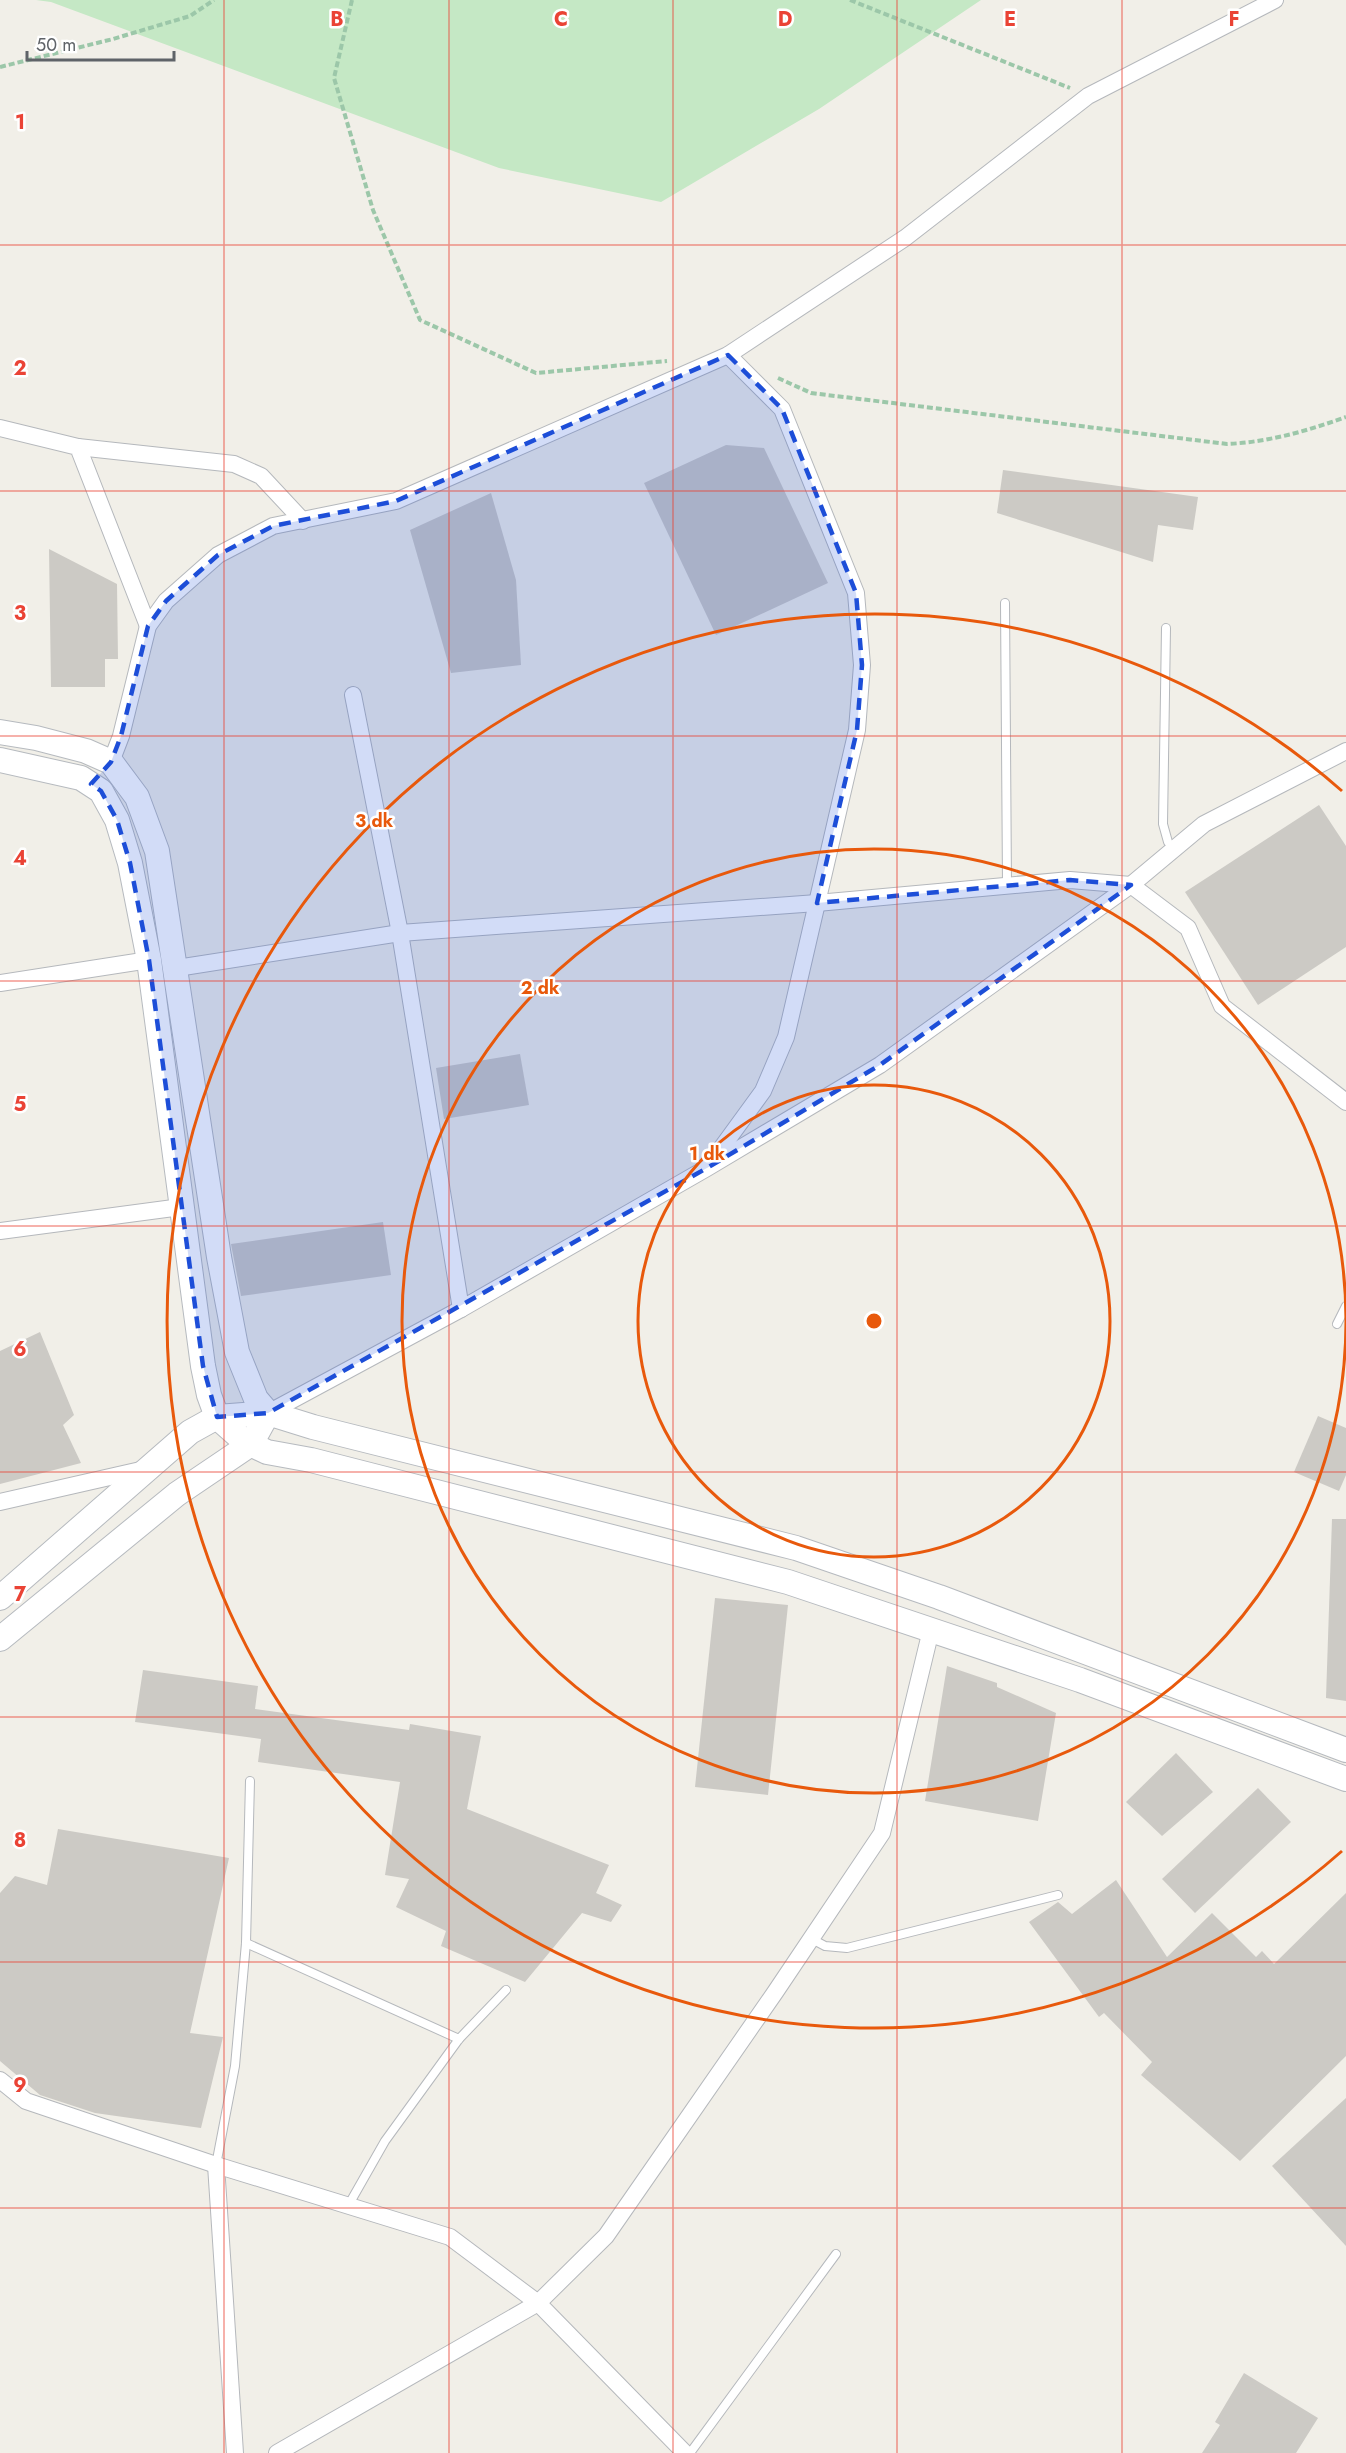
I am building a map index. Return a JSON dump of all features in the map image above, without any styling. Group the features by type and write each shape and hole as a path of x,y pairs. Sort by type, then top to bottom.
{"street":[{"path":"91,784 111,762 121,736 148,626 165,601 218,555 273,526 396,501 728,355 905,238 1088,96 1275,0"},
{"path":"707,1168 763,1091 786,1037 857,730 862,665 856,593 782,409 728,355"},
{"path":"0,428 78,447 234,465 261,476 303,521"},
{"path":"78,447 148,626"},
{"path":"353,695 400,933 461,1309"},
{"path":"0,732 36,738 86,751 111,762 137,797 157,851 177,968 219,1257 237,1352 255,1399 268,1413"},
{"path":"0,1639 177,1494 250,1444 268,1413 461,1309 707,1168 880,1065 1131,885 1204,824 1346,751"},
{"path":"0,760 81,778 101,791 117,820 130,863 149,960 202,1366 209,1395 218,1417 250,1444 267,1452 311,1460 788,1582 1080,1680 1346,1779"},
{"path":"177,968 400,933 817,903 1070,880 1131,885 1188,928 1222,1006 1346,1101"},
{"path":"0,983 149,960"},
{"path":"0,1231 181,1207"},
{"path":"189,1263 219,1257"},
{"path":"0,1598 190,1432 218,1417 268,1413 313,1427 796,1548 939,1597 1346,1750"},
{"path":"0,1502 152,1467"},
{"path":"277,2453 538,2303 606,2236 882,1833 932,1630"},
{"path":"0,2080 26,2101 216,2165 450,2237 538,2303 685,2453"},
{"path":"216,2165 235,2453"}],"lane":[{"path":"1005,603 1007,885"},
{"path":"1166,628 1163,824 1168,842 1174,849"},
{"path":"1337,1324 1346,1306"},
{"path":"216,2165 235,2066 246,1943 250,1781"},
{"path":"810,1938 825,1946 847,1948 1058,1894"},
{"path":"246,1943 459,2039"},
{"path":"348,2206 385,2141 459,2039 506,1990"},
{"path":"690,2453 836,2254"}],"path":[{"path":"0,67 112,39 190,16 214,0"},
{"path":"850,0 1088,96"}],"highlighted area":[{"path":"728,355 782,409 856,593 862,665 857,730 817,903 1070,880 1131,885 880,1065 707,1168 268,1413 217,1417 203,1366 149,960 130,863 117,820 101,791 91,784 111,762 121,736 148,626 166,601 218,555 273,526 396,501"}],"green space":[{"path":"36,0 981,0 819,109 661,202 499,168 51,2"}],"building":[{"path":"726,445 764,448 828,583 716,635 644,483"},
{"path":"1003,470 1198,497 1193,530 1158,525 1153,562 997,513"},
{"path":"491,493 516,580 521,665 451,673 410,530"},
{"path":"49,549 117,584 118,659 105,659 105,687 51,687"},
{"path":"1319,805 1346,846 1346,947 1258,1005 1185,892"},
{"path":"520,1054 529,1105 444,1119 436,1068"},
{"path":"383,1222 391,1275 241,1296 231,1244"},
{"path":"40,1332 74,1415 63,1425 81,1463 0,1484 0,1351"},
{"path":"1318,1416 1346,1428 1346,1475 1339,1491 1294,1472"},
{"path":"1332,1519 1346,1519 1346,1701 1326,1698"},
{"path":"715,1598 788,1605 768,1795 695,1787"},
{"path":"947,1666 997,1683 997,1687 1056,1713 1038,1821 925,1801"},
{"path":"143,1670 258,1686 255,1709 409,1730 410,1724 481,1736 467,1809 609,1865 596,1893 622,1905 611,1922 582,1913 525,1982 441,1946 446,1931 396,1907 409,1879 385,1875 400,1782 258,1762 261,1739 135,1722"},
{"path":"1176,1753 1213,1792 1162,1836 1126,1802"},
{"path":"1258,1788 1291,1822 1195,1913 1162,1879"},
{"path":"58,1829 229,1858 190,2033 223,2037 201,2128 95,2113 40,2095 0,2061 0,1893 15,1876 47,1885"},
{"path":"1116,1880 1167,1957 1212,1913 1256,1957 1262,1951 1274,1964 1346,1893 1346,2056 1240,2161 1141,2075 1152,2062 1104,2013 1099,2017 1029,1922 1058,1902 1072,1914"},
{"path":"1346,2098 1346,2246 1272,2166"},
{"path":"1244,2373 1318,2418 1296,2453 1202,2453 1220,2425 1215,2422"}]}
